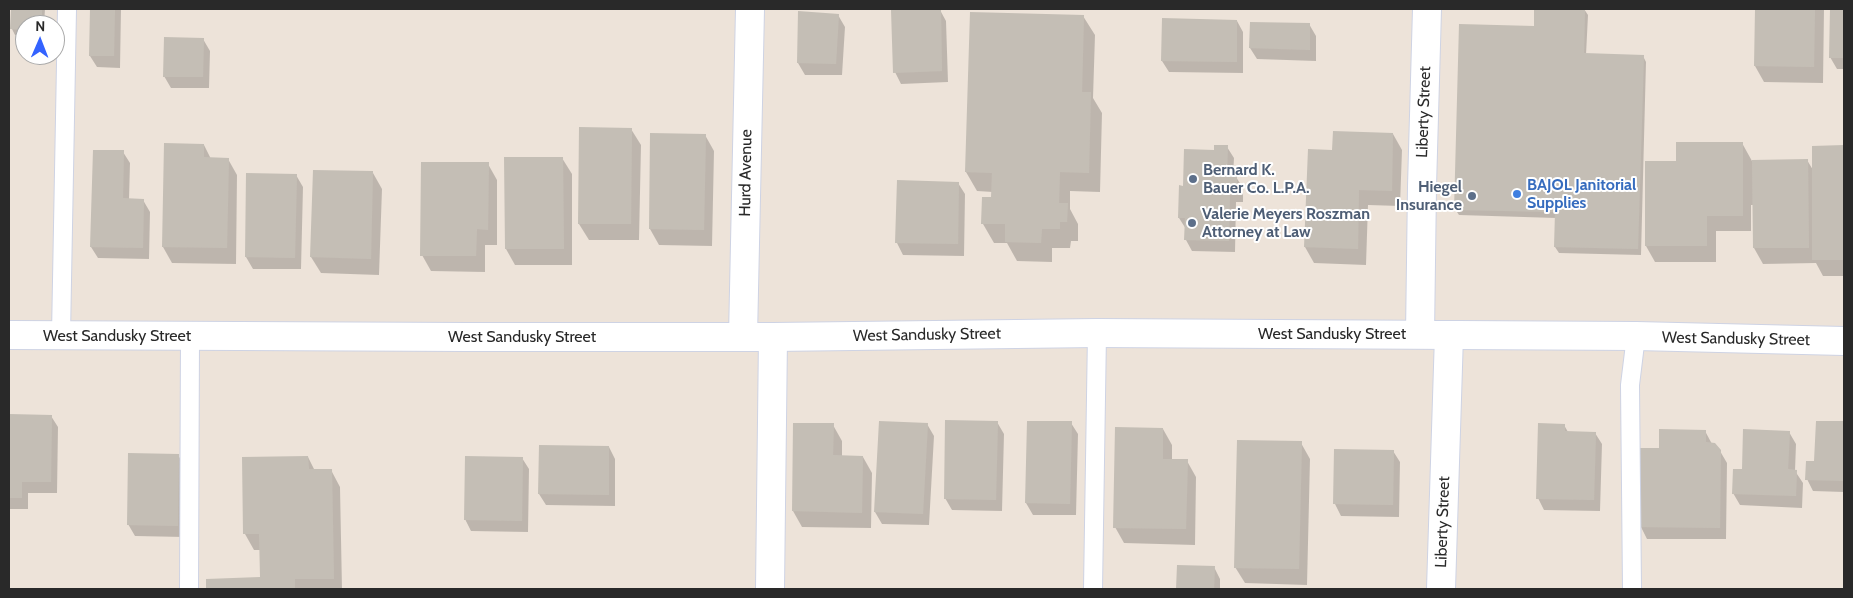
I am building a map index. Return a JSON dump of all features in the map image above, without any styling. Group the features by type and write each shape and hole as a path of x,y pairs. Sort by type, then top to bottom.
{"street":[{"name":"Hurd Avenue","path":"742,337 750,9"},
{"name":"Liberty Street","path":"1420,335 1427,9"},
{"name":"West Sandusky Street","path":"9,335 773,337 1097,333 1636,336 1844,341"},
{"name":"Liberty Street","path":"1441,589 1449,335"},
{"path":"770,589 773,337"}],"lane":[{"path":"61,335 67,9"},
{"path":"1092,589 1097,333"},
{"path":"189,589 190,336"},
{"path":"1632,589 1630,385 1636,336"}],"building":[{"path":"11,9 42,9 42,15 15,15 15,29 10,29"},
{"path":"90,9 115,9 114,56 89,56"},
{"path":"941,9 942,71 893,73 891,10"},
{"path":"1534,9 1585,9 1584,53 1644,55 1638,249 1554,247 1555,212 1454,210 1459,24 1534,26"},
{"path":"1755,9 1815,9 1814,67 1754,66"},
{"path":"1830,9 1844,9 1844,58 1829,58"},
{"path":"798,11 839,14 836,64 797,63"},
{"path":"970,12 1084,15 1082,92 1091,92 1089,173 1060,172 1059,203 1068,203 1067,222 1060,222 1060,229 1042,229 1041,243 1005,242 1005,224 981,224 982,197 991,197 992,173 965,172"},
{"path":"1162,18 1237,20 1237,62 1161,61"},
{"path":"1250,22 1310,23 1310,50 1249,48"},
{"path":"164,37 204,38 203,77 163,77"},
{"path":"579,127 632,128 631,224 578,224"},
{"path":"1333,131 1393,133 1392,191 1359,190 1358,249 1304,247 1308,149 1332,150"},
{"path":"650,133 706,134 704,230 649,229"},
{"path":"1676,142 1743,142 1743,216 1707,216 1707,246 1645,246 1645,161 1676,161"},
{"path":"164,143 204,144 204,157 229,158 227,248 162,247"},
{"path":"1214,145 1228,145 1227,175 1237,175 1237,191 1230,191 1229,241 1184,240 1185,218 1178,218 1179,185 1183,186 1184,149 1214,150"},
{"path":"1844,145 1844,260 1812,260 1812,146"},
{"path":"93,150 124,150 123,198 144,199 143,248 90,247"},
{"path":"504,157 563,157 564,249 505,249"},
{"path":"1808,159 1809,248 1753,248 1752,160"},
{"path":"421,162 489,162 488,230 477,229 476,256 420,256"},
{"path":"313,170 373,171 371,259 310,257"},
{"path":"246,173 297,174 295,258 245,257"},
{"path":"897,180 959,182 958,244 895,243"},
{"path":"9,414 52,415 51,482 22,482 22,498 9,498"},
{"path":"945,420 998,421 996,500 944,499"},
{"path":"879,421 928,423 923,514 874,512"},
{"path":"1027,421 1072,421 1070,504 1025,503"},
{"path":"1816,421 1844,421 1844,481 1805,480 1806,461 1814,461"},
{"path":"793,423 834,423 833,455 863,456 862,513 792,511"},
{"path":"1538,423 1565,424 1565,431 1596,432 1594,500 1536,499"},
{"path":"1115,427 1163,428 1163,459 1188,459 1186,529 1113,528"},
{"path":"1659,429 1706,430 1706,442 1715,443 1721,450 1720,528 1639,527 1640,448 1659,448"},
{"path":"1743,429 1790,431 1788,469 1797,470 1796,496 1732,494 1733,469 1742,469"},
{"path":"1237,440 1302,441 1299,569 1234,568"},
{"path":"539,445 609,446 609,495 538,494"},
{"path":"1334,449 1394,450 1393,505 1333,504"},
{"path":"128,453 179,454 178,526 127,525"},
{"path":"308,456 309,469 332,469 334,579 295,579 295,589 206,589 206,579 260,577 259,534 243,534 242,457"},
{"path":"465,456 523,457 522,521 464,520"},
{"path":"1177,565 1215,566 1214,589 1176,589"}],"place":[{"name":"Bernard K. Bauer Co. L.P.A.","path":"1193,179"},
{"name":"BAJOL Janitorial Supplies","path":"1517,194"},
{"name":"Hiegel Insurance","path":"1472,196"},
{"name":"Valerie Meyers Roszman Attorney at Law","path":"1192,223"}]}
